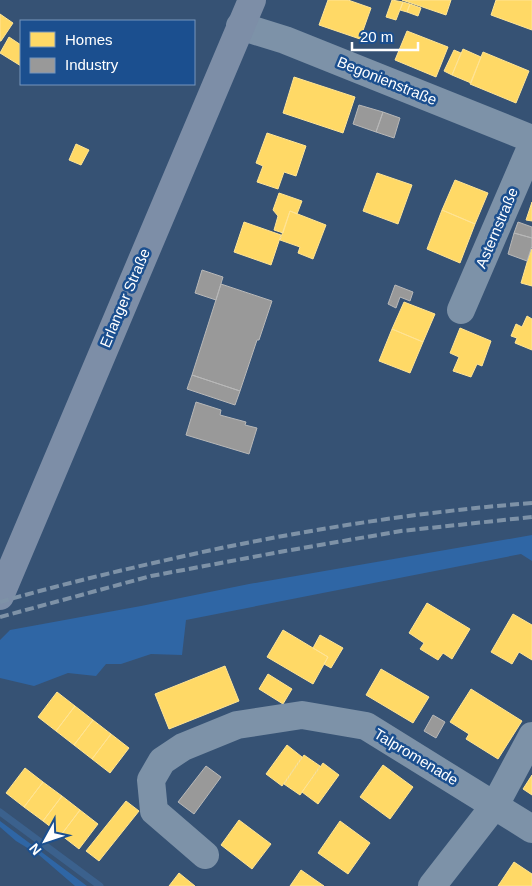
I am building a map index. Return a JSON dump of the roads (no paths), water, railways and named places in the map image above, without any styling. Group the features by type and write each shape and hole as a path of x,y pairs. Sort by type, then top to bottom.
{"main road":[{"name":"Erlanger Straße","path":"0,596 252,0"}],"street":[{"name":"Begonienstraße","path":"240,26 286,40 532,139"},
{"name":"Asternstraße","path":"461,310 532,145"},
{"name":"Talpromenade","path":"205,855 154,811 151,780 162,761 183,747 237,725 302,716 366,726 532,829"},
{"path":"432,886 495,805 532,736"}],"waterway":[{"path":"0,812 100,886"}],"railway":[{"path":"0,602 110,573 260,540 415,515 532,503"},
{"path":"0,617 151,576 401,531 532,517"}]}
